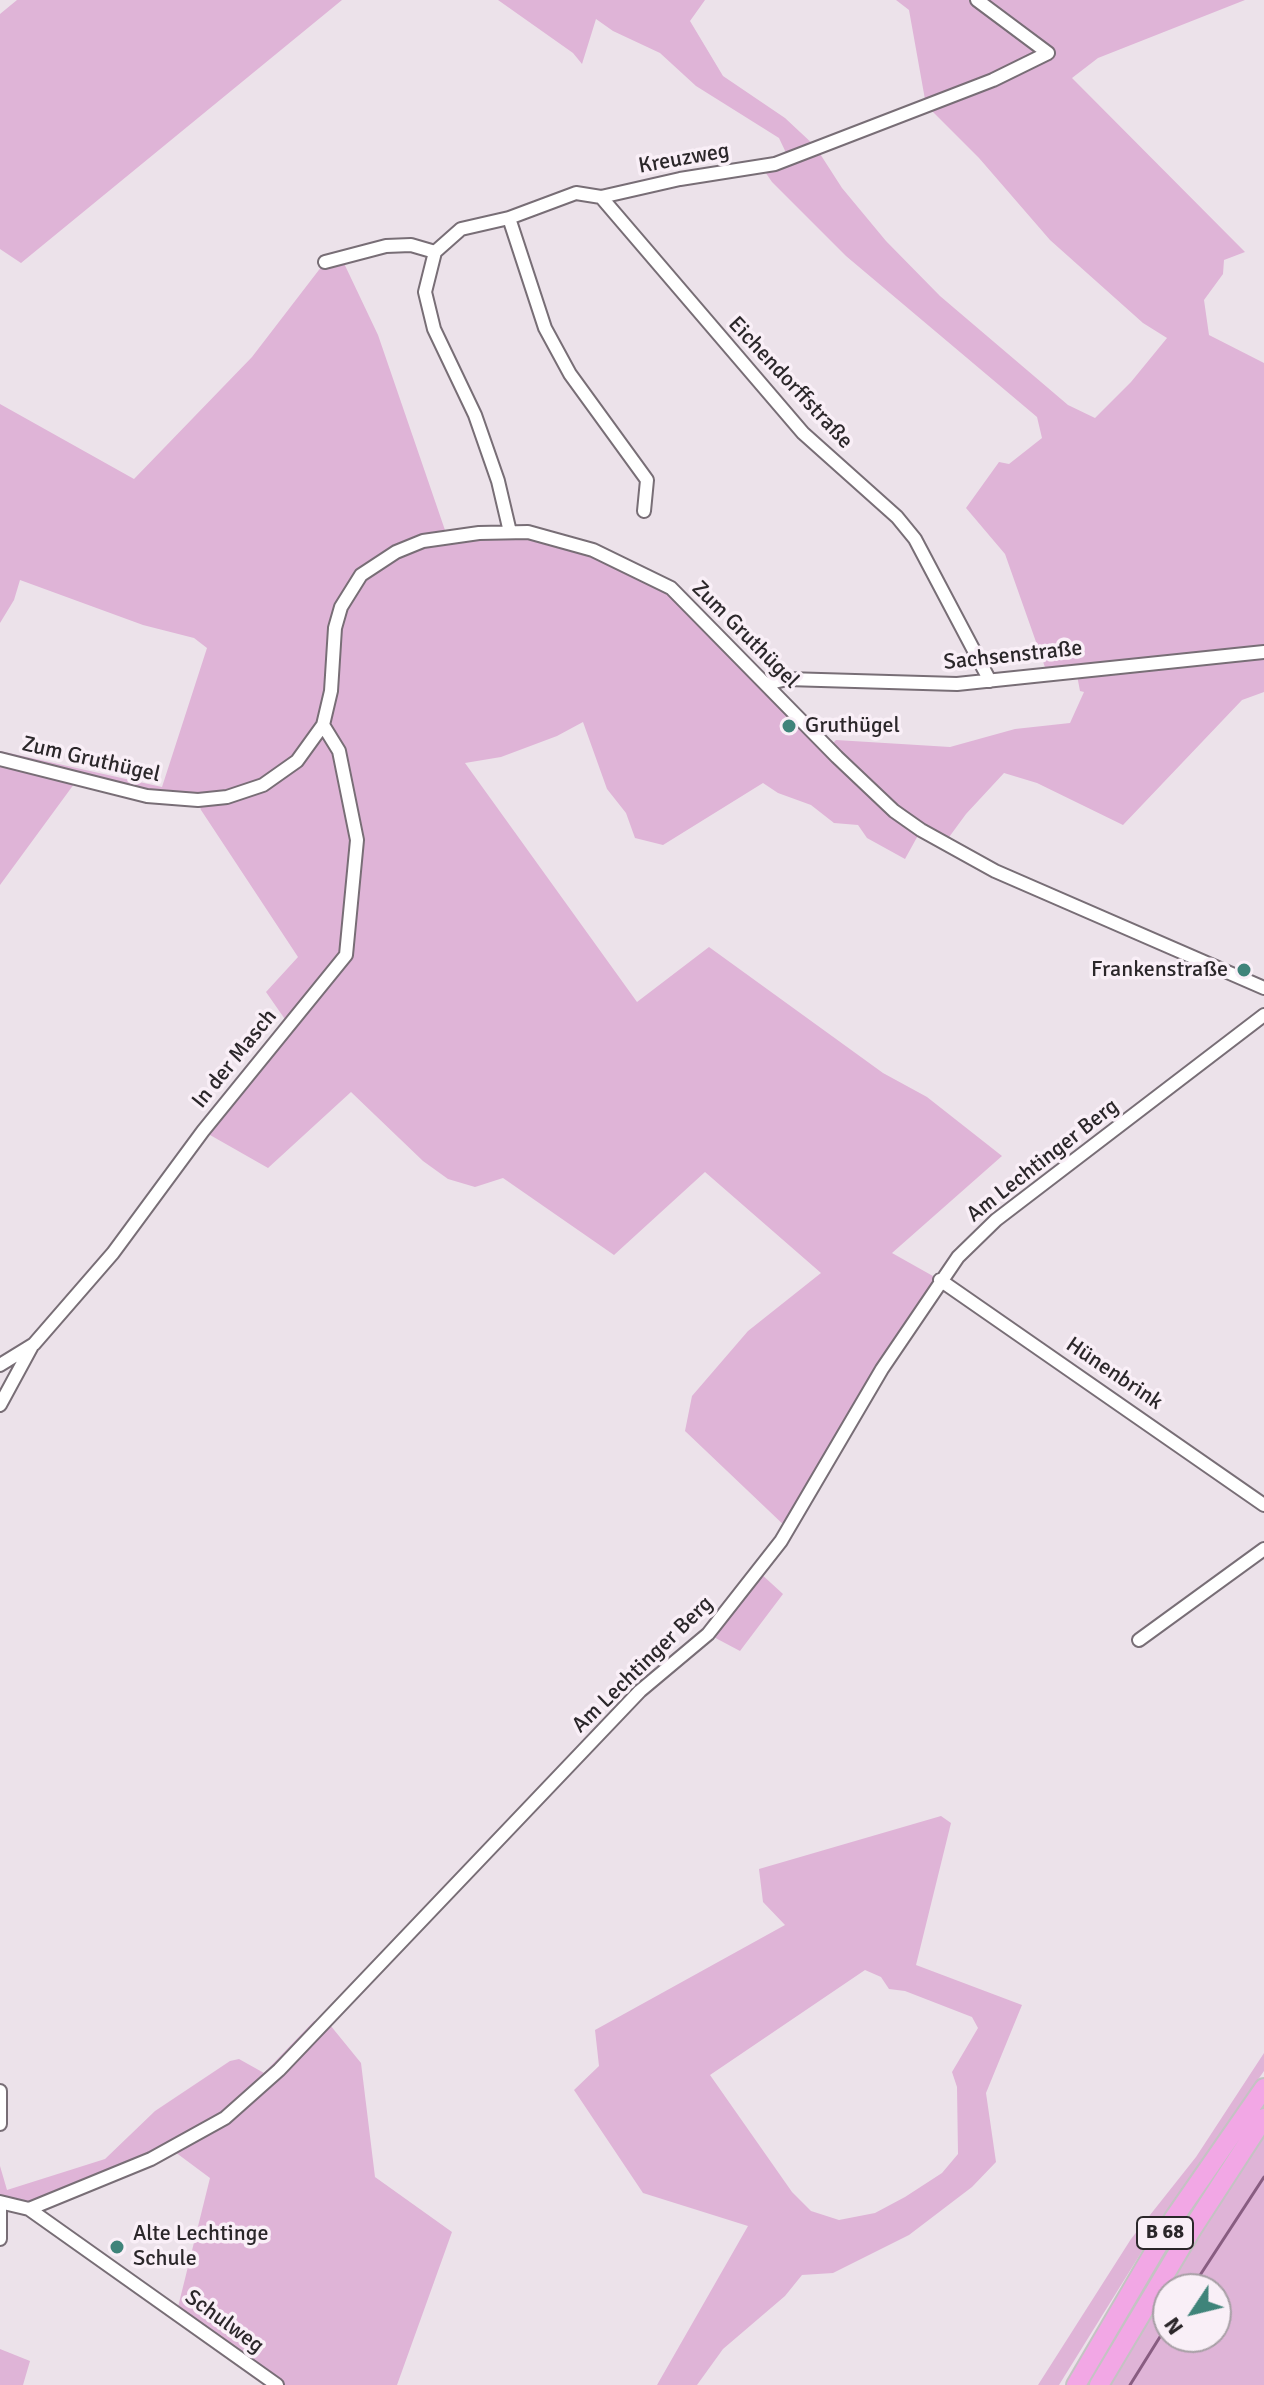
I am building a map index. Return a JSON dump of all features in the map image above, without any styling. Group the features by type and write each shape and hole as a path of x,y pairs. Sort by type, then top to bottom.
{"highway":[{"name":"B 68","path":"1076,2385 1174,2218 1264,2088"},
{"name":"B 68","path":"1099,2385 1192,2229 1264,2118"}],"street":[{"name":"Kreuzweg","path":"435,252 461,229 509,218 576,193 601,197 680,179 775,164 993,80 1048,53 977,0"},
{"name":"Eichendorffstraße","path":"601,197 803,433 897,517 915,539 990,681"},
{"path":"509,218 545,328 570,374 647,480 644,511"},
{"path":"325,262 386,246 411,245 435,252 425,292 434,329 475,415 498,481 510,532"},
{"name":"Zum Gruthügel","path":"0,759 147,796 212,798 245,792 281,774 314,742 323,725 331,691 335,628 341,607 361,575 396,552 423,541 528,532 582,547 671,588 894,811 921,830 995,871 1264,988"},
{"name":"Sachsenstraße","path":"766,684 787,679 957,684 1264,652"},
{"name":"In der Masch","path":"0,1365 34,1344 113,1253 203,1131 346,955 357,840 339,751 323,725"},
{"name":"Am Lechtinger Berg","path":"29,2209 151,2159 213,2125 244,2103 640,1691 708,1634 781,1541 882,1369 958,1257 996,1220 1264,1015"},
{"name":"Hünenbrink","path":"940,1280 1264,1505"},
{"path":"0,1405 34,1344"},
{"path":"1139,1640 1264,1549"},
{"path":"0,2091 0,2124"},
{"path":"0,2239 0,2202 29,2209"},
{"name":"Schulweg","path":"29,2209 277,2385"}],"shaded area":[{"path":"17,0 342,0 21,263 0,249 0,14"},
{"path":"498,0 705,0 690,21 723,76 785,118 815,146 842,188 886,241 940,296 1068,405 1095,418 1131,382 1167,338 1143,323 1050,240 979,158 926,105 909,10 896,0 1245,0 1098,58 1072,78 1245,252 1224,260 1223,274 1204,300 1209,335 1264,363 1264,692 1242,700 1123,825 1037,783 1004,773 966,814 944,844 921,830 905,859 867,838 858,825 834,823 811,805 778,793 763,783 663,845 635,838 626,813 607,789 583,722 557,736 501,757 465,763 637,1002 709,947 883,1073 927,1097 1002,1156 892,1253 940,1280 788,1529 685,1431 692,1396 748,1331 821,1273 705,1172 614,1255 503,1178 475,1187 448,1179 423,1161 351,1092 268,1168 203,1131 289,1025 266,992 298,957 201,810 198,800 77,780 0,885 0,751 162,787 207,648 194,638 143,625 20,580 14,600 0,623 0,404 134,479 252,357 325,262 341,257 378,335 447,536 479,533 561,539 671,588 828,748 836,740 950,747 1015,729 1070,723 1084,692 1080,691 1076,670 1047,673 1005,554 966,508 999,462 1009,464 1042,438 1037,417 846,256 772,182 761,166 788,157 779,138 696,86 660,53 613,31 596,19 582,64 573,53"},
{"path":"759,1572 783,1594 740,1651 708,1634"},
{"path":"941,1816 951,1823 916,1965 1022,2005 986,2093 996,2162 972,2187 909,2235 833,2273 802,2275 785,2296 723,2349 697,2385 657,2385 748,2226 643,2193 574,2090 599,2066 595,2030 785,1925 763,1902 759,1869","holes":["865,1970 881,1977 889,1989 905,1991 972,2017 978,2028 952,2072 957,2087 958,2154 942,2173 905,2197 875,2213 839,2220 811,2211 792,2192 710,2075"]},
{"path":"326,2020 361,2063 375,2177 452,2232 397,2385 277,2385 177,2311 210,2178 171,2149 29,2209 0,2202 0,2166 7,2190 105,2159 155,2111 230,2061 239,2059 264,2073 314,2021"},
{"path":"1264,2053 1264,2071 1172,2203 1059,2385 1038,2385 1131,2239 1196,2157"},
{"path":"1264,2133 1264,2385 1105,2385 1152,2307 1152,2353 1232,2353 1232,2273 1173,2273"},
{"path":"0,2349 30,2361 23,2385 0,2385"}],"waterway":[{"path":"1201,2273 1264,2177"},
{"path":"1130,2385 1152,2350"}],"place":[{"name":"Gruthügel","path":"789,726"},
{"name":"Frankenstraße","path":"1244,970"},
{"name":"Alte Lechtinge Schule","path":"117,2247"}]}
